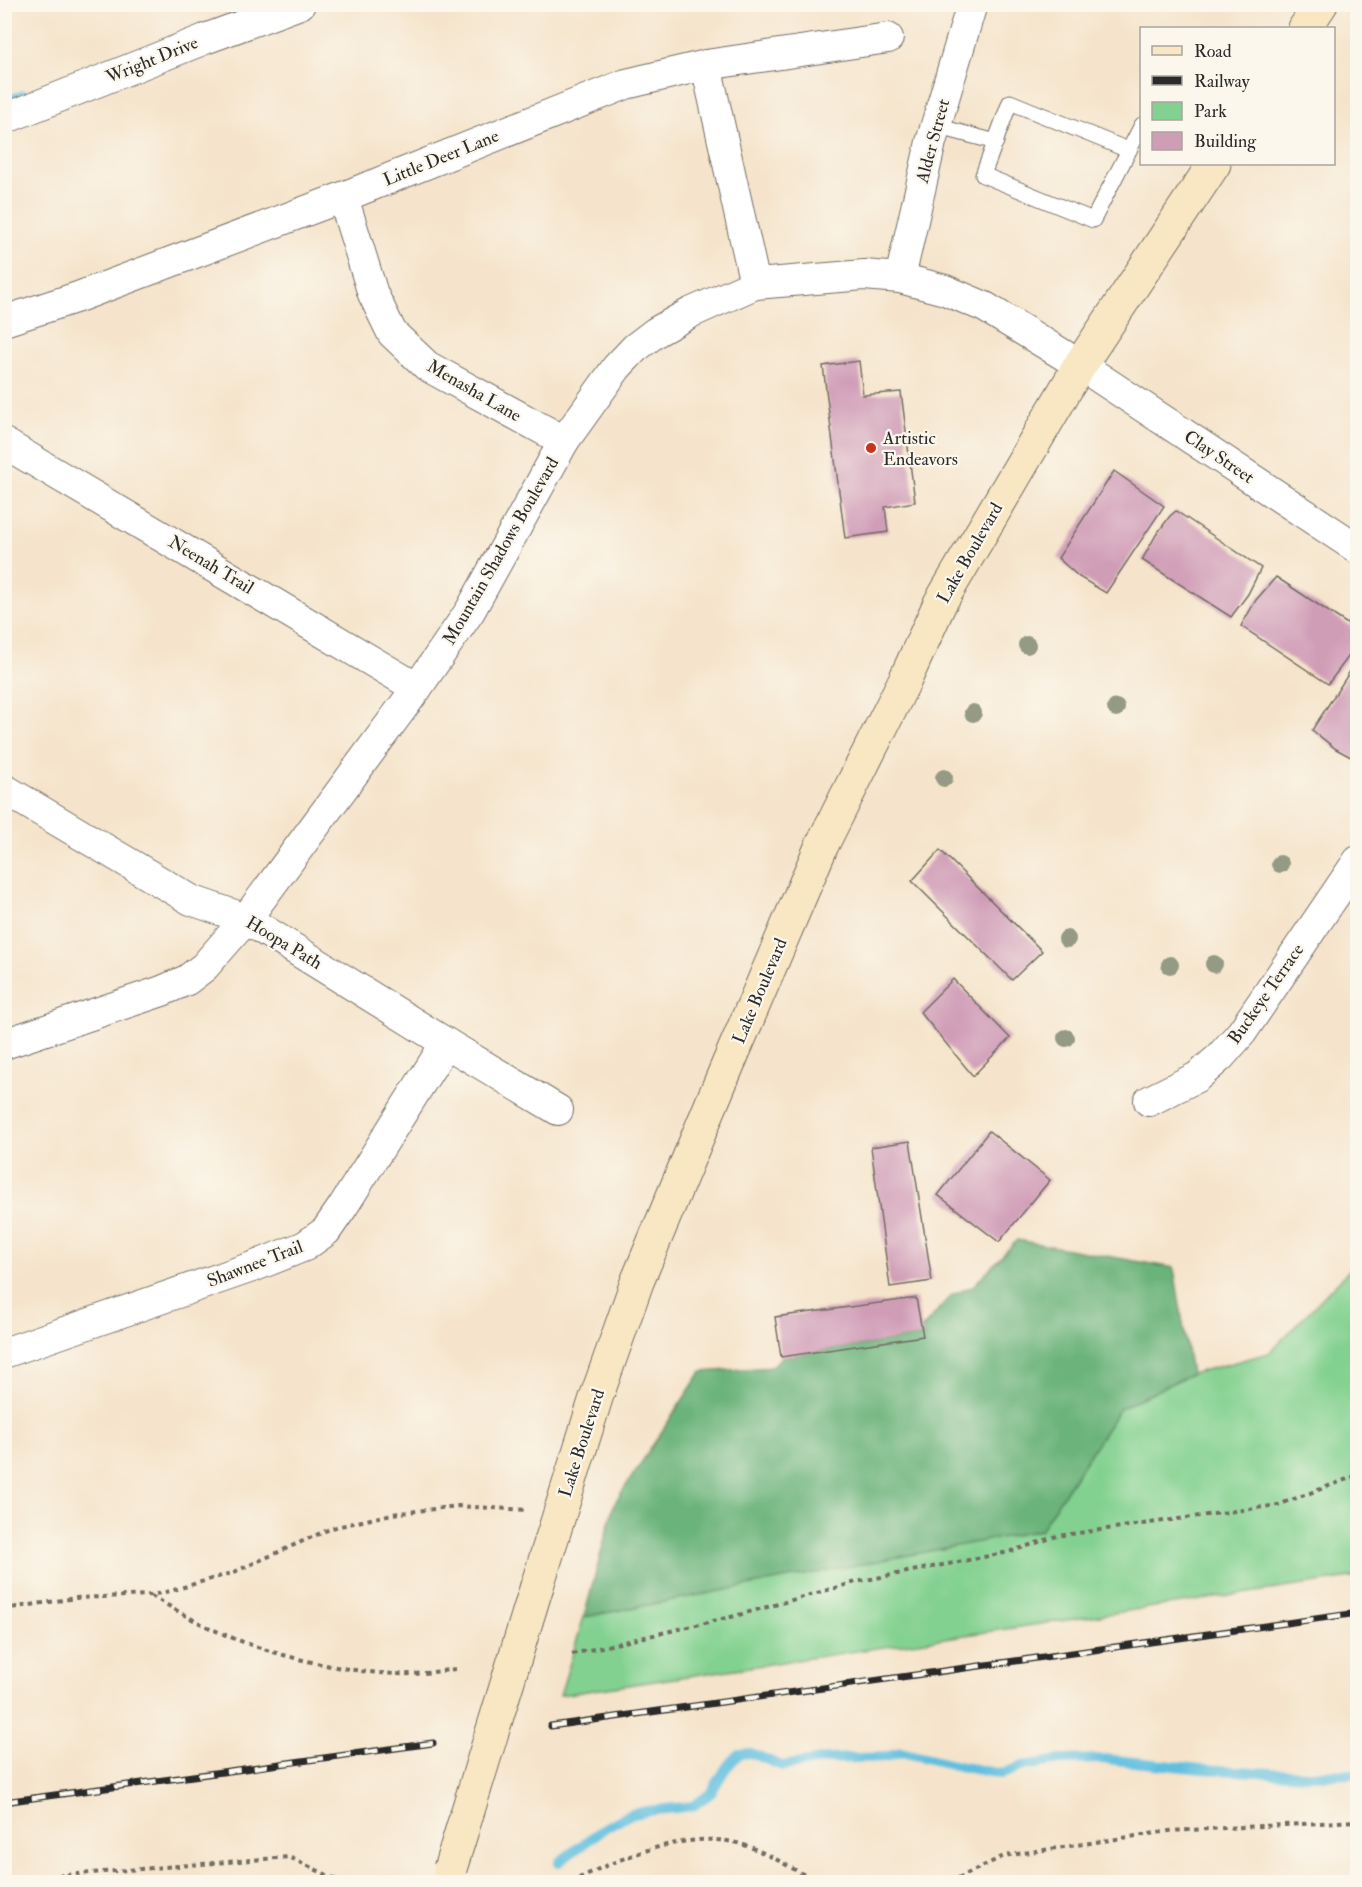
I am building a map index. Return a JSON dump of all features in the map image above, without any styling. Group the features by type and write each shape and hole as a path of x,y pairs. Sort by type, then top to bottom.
{"main road":[{"path":"1306,27 1321,4"},
{"name":"Lake Boulevard","path":"448,1876 560,1512 637,1282 822,845 905,680 940,603 1080,365 1213,165"}],"street":[{"name":"Wright Drive","path":"4,119 300,4"},
{"name":"Alder Street","path":"900,278 936,126 972,4"},
{"name":"Little Deer Lane","path":"4,321 78,297 344,197 626,84 706,65 888,38"},
{"path":"706,65 755,284"},
{"name":"Menasha Lane","path":"344,197 373,294 392,333 427,366 564,441"},
{"name":"Mountain Shadows Boulevard","path":"4,1044 162,991 188,980 204,967 246,919 417,687 470,611 564,441 617,367 635,348 656,332 690,313 755,284 864,274 900,278 945,290 985,307 1080,365"},
{"name":"Clay Street","path":"1080,365 1358,549"},
{"name":"Neenah Trail","path":"4,443 417,687"},
{"name":"Hoopa Path","path":"4,789 191,900 246,919 558,1110"},
{"name":"Buckeye Terrace","path":"1149,1101 1197,1077 1242,1032 1358,861"},
{"name":"Shawnee Trail","path":"4,1353 255,1266 304,1246 319,1236 326,1231 342,1208 446,1043"}],"lane":[{"path":"1128,150 1010,102 983,175 1093,220 1140,129"},
{"path":"936,126 996,142"}],"path":[{"path":"572,1654 735,1616 856,1582 1009,1552 1057,1536 1278,1505 1358,1475"},
{"path":"4,1609 76,1598 151,1595 232,1573 332,1528 392,1514 458,1506 560,1512"},
{"path":"151,1595 208,1628 278,1653 348,1669 396,1674 421,1674 454,1669"},
{"path":"950,1882 1004,1856 1168,1831 1358,1821"},
{"path":"571,1882 644,1850 688,1841 722,1841 747,1846 817,1882"},
{"path":"4,1880 289,1857 342,1882"}],"green space":[{"path":"1017,1240 1174,1268 1191,1374 1120,1408 1040,1530 584,1617 614,1504 701,1372 773,1367 781,1357 923,1336 922,1329 950,1296 973,1286"},
{"path":"1357,1262 1357,1577 560,1695 584,1617 1040,1530 1120,1408 1191,1374 1269,1353"}],"building":[{"name":"Artistic Endeavors","path":"859,361 863,395 901,392 915,502 885,507 888,532 845,538 823,366"},
{"path":"1114,471 1164,506 1106,593 1079,577 1058,558"},
{"path":"1176,511 1261,568 1248,594 1231,617 1142,560 1156,535"},
{"path":"1276,577 1358,631 1358,641 1328,684 1241,626 1256,600"},
{"path":"1358,659 1358,761 1336,749 1312,730"},
{"path":"940,850 1042,951 1012,980 912,881"},
{"path":"953,979 1010,1038 973,1076 920,1012"},
{"path":"989,1131 1050,1180 999,1242 938,1195"},
{"path":"910,1141 932,1281 890,1287 871,1147"},
{"path":"916,1298 923,1336 781,1357 775,1317"}],"waterway":[{"path":"4,102 24,95"},
{"path":"559,1862 606,1827 629,1815 693,1806 711,1793 726,1768 739,1754 751,1753 782,1766 828,1759 886,1757 901,1752 1002,1774 1023,1766 1060,1760 1105,1759 1202,1769 1306,1775 1358,1774"}],"railway":[{"path":"551,1726 1358,1613"},
{"path":"4,1802 433,1743"}],"place":[{"name":"Artistic Endeavors","path":"871,448"}]}
